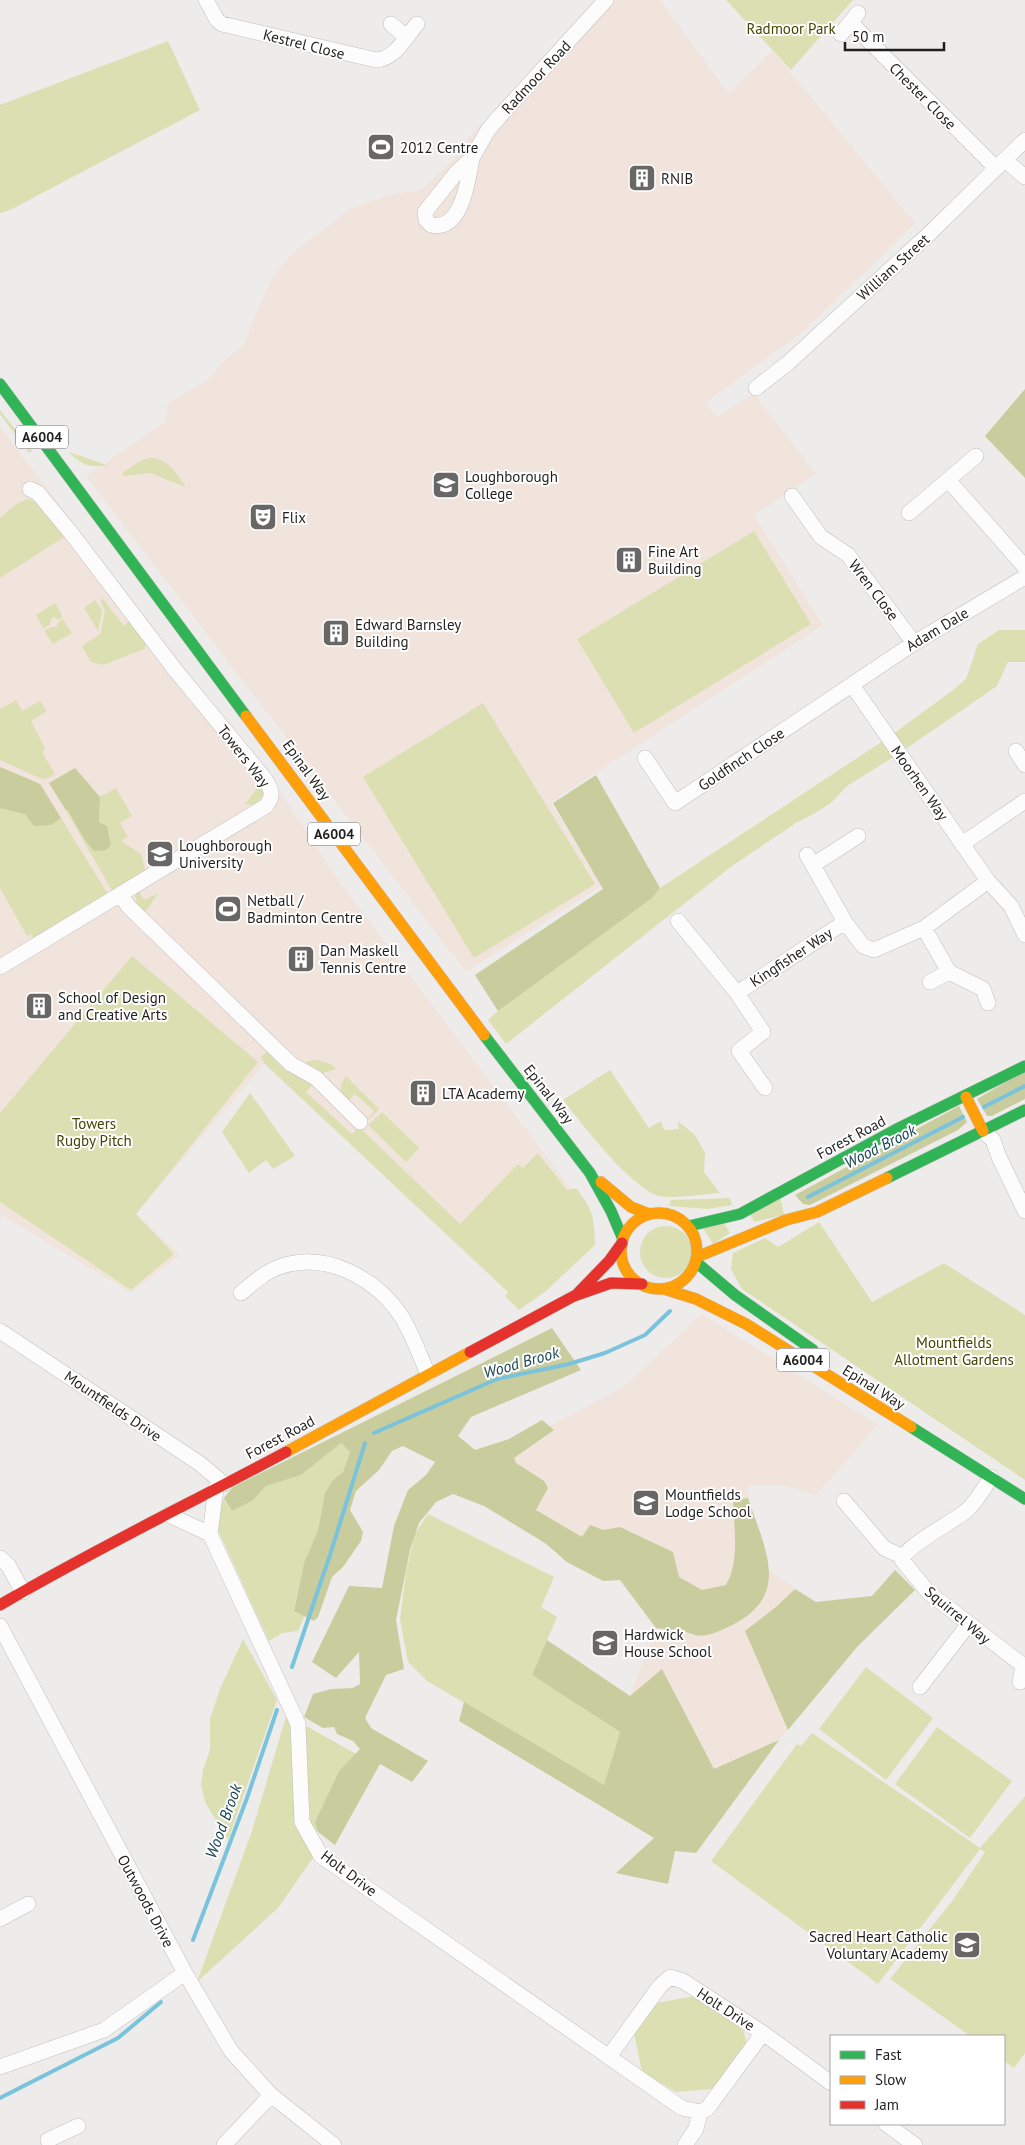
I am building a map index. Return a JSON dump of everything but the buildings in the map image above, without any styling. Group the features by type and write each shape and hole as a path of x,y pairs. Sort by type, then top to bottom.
{"main road":[{"name":"Epinal Way","path":"0,384 48,446 134,566 486,1038 590,1173 612,1211 623,1241"},
{"name":"Forest Road","path":"689,1226 740,1214 896,1130 966,1097 1025,1066"},
{"path":"966,1097 983,1131"},
{"path":"664,1289 684,1280 697,1260 786,1220 817,1212 1025,1110"},
{"name":"Epinal Way","path":"590,1173 631,1207 649,1214"},
{"name":"A6004","path":"649,1214 662,1213 676,1216 689,1226"},
{"path":"623,1241 630,1227 649,1214"},
{"path":"689,1226 696,1239 697,1260"},
{"name":"Forest Road","path":"574,1296 609,1261 623,1241"},
{"name":"A6004","path":"623,1241 624,1266 632,1277 642,1284 664,1289"},
{"name":"A6004","path":"697,1260 735,1295 822,1356"},
{"name":"Forest Road","path":"0,1605 63,1568 169,1515 574,1296 612,1283 642,1284"},
{"name":"Epinal Way","path":"664,1289 696,1299 746,1324 886,1413 937,1442 1025,1499"},
{"name":"Epinal Way","path":"854,1377 894,1405 937,1442"}],"street":[{"name":"Kestrel Close","path":"206,0 217,20 222,24 367,59 384,60 393,54 417,24"},
{"name":"Radmoor Road","path":"472,158 488,130 606,0"},
{"name":"Chester Close","path":"850,23 1000,164 1025,177"},
{"path":"391,24 406,36"},
{"name":"William Street","path":"756,388 788,363 930,234 1025,140"},
{"path":"909,513 949,481 976,456"},
{"path":"949,481 1025,567"},
{"name":"Towers Way","path":"0,968 266,806 271,800 270,787 176,671 71,533 38,493 30,489"},
{"name":"Wren Close","path":"792,496 820,537 848,555 914,643"},
{"name":"Adam Dale","path":"852,685 914,643 1025,577"},
{"name":"Goldfinch Close","path":"645,758 675,803 852,685"},
{"name":"Moorhen Way","path":"852,685 988,881"},
{"path":"1016,751 1025,765"},
{"path":"962,844 1025,801"},
{"name":"Kingfisher Way","path":"858,836 810,860 845,922 863,946 874,950 924,928 988,881"},
{"path":"988,881 1011,906 1025,935"},
{"path":"121,894 128,906 291,1064 316,1078 360,1122"},
{"name":"Kingfisher Way","path":"678,921 737,993 763,1032 739,1051 765,1088"},
{"name":"Kingfisher Way","path":"737,993 845,922"},
{"path":"924,928 949,972 982,989 988,1003"},
{"path":"930,982 949,972"},
{"path":"983,1131 987,1144 999,1157 1025,1211"},
{"path":"242,1293 262,1276 279,1267 298,1263 320,1263 338,1267 359,1276 373,1284 403,1319 428,1374"},
{"name":"Mountfields Drive","path":"0,1331 199,1463 220,1486"},
{"path":"844,1501 884,1548 903,1557 909,1550 952,1523 968,1509 991,1477"},
{"path":"169,1515 210,1534 220,1486"},
{"name":"Holt Drive","path":"210,1534 298,1724 302,1822 321,1856 610,2055 682,2108 700,2112"},
{"name":"Squirrel Way","path":"903,1557 902,1560 928,1592 1024,1667 1020,1682"},
{"path":"0,1558 8,1565 24,1592"},
{"path":"920,1688 925,1671 968,1625"},
{"name":"Outwoods Drive","path":"0,1626 185,1973 231,2051 271,2095 334,2145"},
{"path":"0,1920 20,1903"},
{"path":"0,2067 104,2030 185,1973"},
{"name":"Holt Drive","path":"610,2055 660,1986 670,1977 676,1977 763,2033 830,2082"},
{"name":"Holt Drive","path":"685,2145 696,2129 700,2112 713,2102 763,2033"},
{"path":"224,2145 271,2095"},
{"path":"887,2125 915,2145"},
{"path":"48,2140 65,2140 78,2126"}],"shaded area":[{"name":"Loughborough College","path":"597,0 660,0 729,94 772,50 915,223 804,331 705,403 717,416 754,394 816,474 754,515 823,625 551,802 601,886 466,972 86,476 166,421 167,404 209,379 222,362 243,346 274,275 295,251 349,210 387,195 421,190 455,158 471,135"},
{"name":"Loughborough University","path":"0,427 281,793 341,884 578,1198 508,1292 264,1064 136,1214 180,1255 131,1293 0,1214"},
{"path":"702,1314 878,1425 816,1495 787,1486 748,1485 748,1498 735,1546 815,1602 872,1596 895,1570 915,1590 857,1647 779,1740 707,1835 630,1696 656,1628 620,1580 603,1581 567,1562 545,1543 513,1524 498,1453 624,1387"}],"green space":[{"name":"Radmoor Park","path":"726,0 853,0 791,70"},
{"path":"168,41 200,110 10,210 0,213 0,105"},
{"path":"1025,389 1025,478 985,436"},
{"path":"0,410 32,451 29,453 0,414"},
{"path":"69,452 107,465 90,466 77,460"},
{"path":"150,458 167,464 186,487 150,473 124,476 122,473 142,460"},
{"path":"27,499 41,503 64,537 0,578 0,518 16,504"},
{"path":"754,531 811,624 634,733 577,639"},
{"path":"103,599 124,626 129,621 147,644 144,649 104,665 91,662 82,646 101,633 105,610 100,601"},
{"path":"95,600 102,611 98,631 84,608"},
{"path":"55,603 63,617 58,620 55,617 51,618 50,625 43,628 36,615"},
{"path":"63,619 72,633 53,644 44,631 51,627 57,627 59,621"},
{"path":"999,630 1025,630 1025,662 1008,662 997,686 900,753 847,786 832,802 796,823 732,866 506,1044 488,1020 498,1011 651,898 660,888 889,737 953,690 966,679 978,644"},
{"path":"16,700 22,711 40,701 47,711 31,721 45,748 43,754 55,774 44,780 0,760 0,709"},
{"path":"483,703 595,884 474,958 363,777"},
{"path":"0,767 40,784 109,896 33,938 31,934 27,936 0,888"},
{"path":"0,767 40,784 61,818 51,825 34,826 25,814 0,808"},
{"path":"75,768 100,797 99,822 107,826 111,845 106,850 95,851 88,844 49,783"},
{"path":"596,775 660,888 652,898 498,1011 475,975 603,889 553,803"},
{"path":"262,782 263,796 255,805 245,804"},
{"path":"116,788 132,816 120,823 128,837 121,841 141,854 146,873 113,892 65,809 68,809 87,842 111,844 107,826 99,822 100,797"},
{"path":"138,890 144,900 158,893 145,913 138,905 136,899"},
{"name":"Towers Rugby Pitch","path":"132,956 258,1062 136,1214 174,1254 131,1290 0,1202 0,1113"},
{"path":"268,1050 313,1084 306,1092 352,1134 359,1127 460,1224 518,1164 523,1168 538,1153 567,1190 576,1188 590,1209 595,1245 546,1291 519,1310 505,1296 508,1292 264,1063 261,1057"},
{"path":"317,1060 331,1064 336,1069 323,1073 312,1066 304,1064 308,1061"},
{"path":"610,1070 649,1128 661,1121 664,1130 679,1129 678,1121 695,1135 705,1153 704,1172 720,1193 680,1197 659,1196 634,1180 607,1154 563,1100"},
{"path":"1025,1071 1025,1099 992,1116 987,1116 977,1099"},
{"path":"346,1076 379,1109 366,1122 374,1111 355,1094 349,1100 341,1091 341,1085"},
{"path":"250,1093 295,1156 273,1169 266,1160 249,1173 222,1132"},
{"path":"959,1106 967,1122 958,1130 810,1205 803,1204 795,1195"},
{"path":"382,1112 419,1148 406,1162 368,1125"},
{"path":"780,1196 784,1215 754,1222 749,1212"},
{"path":"730,1198 732,1205 708,1209 669,1206 671,1200"},
{"name":"Mountfields Allotment Gardens","path":"819,1222 872,1302 944,1263 1025,1315 1025,1480 742,1289 731,1269 733,1253 765,1238 778,1247"},
{"path":"724,1223 730,1233 713,1244 703,1228"},
{"path":"661,1226 671,1226 685,1233 692,1247 692,1257 685,1271 671,1278 661,1278 651,1274 644,1267 640,1257 640,1247 644,1237 651,1230"},
{"path":"552,1328 581,1370 471,1417 458,1436 475,1450 509,1439 542,1420 554,1430 514,1458 516,1463 544,1481 548,1488 536,1510 582,1537 590,1525 603,1530 620,1527 673,1552 679,1577 702,1590 726,1585 735,1555 733,1501 748,1498 767,1555 769,1572 767,1588 760,1603 747,1616 714,1633 698,1635 686,1632 680,1628 670,1630 656,1628 620,1580 603,1581 567,1562 545,1543 484,1506 453,1494 436,1502 419,1523 410,1550 396,1620 404,1669 386,1675 365,1718 371,1728 428,1761 412,1782 380,1764 335,1845 318,1832 315,1822 339,1771 360,1749 353,1741 337,1734 334,1727 323,1728 304,1717 313,1694 331,1689 353,1688 360,1684 359,1652 336,1678 312,1662 349,1586 382,1588 394,1526 408,1490 426,1475 435,1462 403,1446 392,1451 379,1470 356,1491 350,1510 363,1532 361,1541 343,1567 332,1577 318,1617 314,1621 294,1611 304,1563 318,1530 325,1493 333,1480 343,1472 350,1452 341,1443 301,1475 266,1486 252,1501 232,1511 224,1498 233,1487"},
{"path":"341,1443 350,1452 343,1472 333,1480 325,1493 318,1530 304,1563 294,1610 304,1616 298,1631 282,1633 269,1641 218,1530 219,1511 224,1498 232,1511 252,1501 266,1486 301,1475"},
{"path":"428,1514 554,1577 541,1607 557,1617 532,1675 620,1732 604,1785 427,1681 408,1662 400,1619 406,1572 415,1534"},
{"path":"895,1570 915,1590 857,1647 788,1730 745,1631 776,1607 795,1589 816,1602 872,1596"},
{"path":"243,1639 277,1700 228,1840 205,1802 201,1785 203,1770 210,1750 210,1719 220,1689"},
{"path":"547,1640 630,1696 662,1669 714,1769 779,1740 696,1853 675,1851 668,1884 616,1873 654,1838 459,1721 464,1702 604,1785 620,1732 532,1675"},
{"path":"866,1667 933,1718 886,1780 819,1729"},
{"path":"287,1713 293,1723 315,1855 278,1908 197,1982 252,1831"},
{"path":"301,1723 356,1754 339,1771 315,1822 318,1832 311,1825"},
{"path":"937,1727 1012,1781 970,1838 895,1784"},
{"path":"812,1733 980,1848 1025,1796 1025,2053 1014,2068 1005,2062 1005,2035 969,2035 890,1979 953,1900 985,1852 980,1849 878,1984 711,1861 797,1744 801,1746"},
{"path":"695,1996 739,2026 744,2032 746,2043 713,2089 676,2092 642,2072 634,2033 656,2003"}],"waterway":[{"name":"Wood Brook","path":"984,1107 1025,1086"},
{"name":"Wood Brook","path":"808,1197 963,1117"},
{"name":"Wood Brook","path":"374,1433 497,1379 569,1364 605,1353 645,1335 670,1311"},
{"name":"Wood Brook","path":"292,1667 365,1443"},
{"name":"Wood Brook","path":"193,1940 247,1798 277,1710"},
{"name":"Wood Brook","path":"0,2098 118,2038 161,2002"}],"traffic: fast":[{"path":"0,384 246,716"},
{"path":"484,1035 590,1173 611,1211 623,1239"},
{"path":"689,1226 740,1214 895,1130 1025,1066"},
{"path":"887,1178 1025,1110"},
{"path":"696,1262 735,1295 813,1350"},
{"path":"911,1427 1025,1499"}],"traffic: slow":[{"path":"246,716 484,1035"},
{"path":"966,1097 983,1131"},
{"path":"697,1257 786,1220 817,1212 887,1178"},
{"path":"601,1182 631,1207 649,1214"},
{"path":"659,1213 673,1216 686,1224 694,1237 697,1251 694,1265 686,1278 673,1286 659,1289 645,1286 632,1278 624,1265 621,1251 624,1237 632,1224 645,1216 659,1213"},
{"path":"664,1289 696,1299 746,1324 911,1427"},
{"path":"286,1452 470,1352"}],"traffic: jam":[{"path":"578,1293 609,1261 622,1243"},
{"path":"470,1352 574,1296 611,1283 642,1284"},
{"path":"0,1605 106,1546 286,1452"}],"place":[{"name":"2012 Centre","path":"381,147"},
{"name":"RNIB","path":"642,178"},
{"name":"Loughborough College","path":"446,485"},
{"name":"Flix","path":"263,517"},
{"name":"Fine Art Building","path":"629,560"},
{"name":"Edward Barnsley Building","path":"336,633"},
{"name":"Loughborough University","path":"160,854"},
{"name":"Netball / Badminton Centre","path":"228,909"},
{"name":"Dan Maskell Tennis Centre","path":"301,959"},
{"name":"School of Design and Creative Arts","path":"39,1006"},
{"name":"LTA Academy","path":"423,1093"},
{"name":"Mountfields Lodge School","path":"646,1503"},
{"name":"Hardwick House School","path":"605,1643"},
{"name":"Sacred Heart Catholic Voluntary Academy","path":"967,1945"}]}
